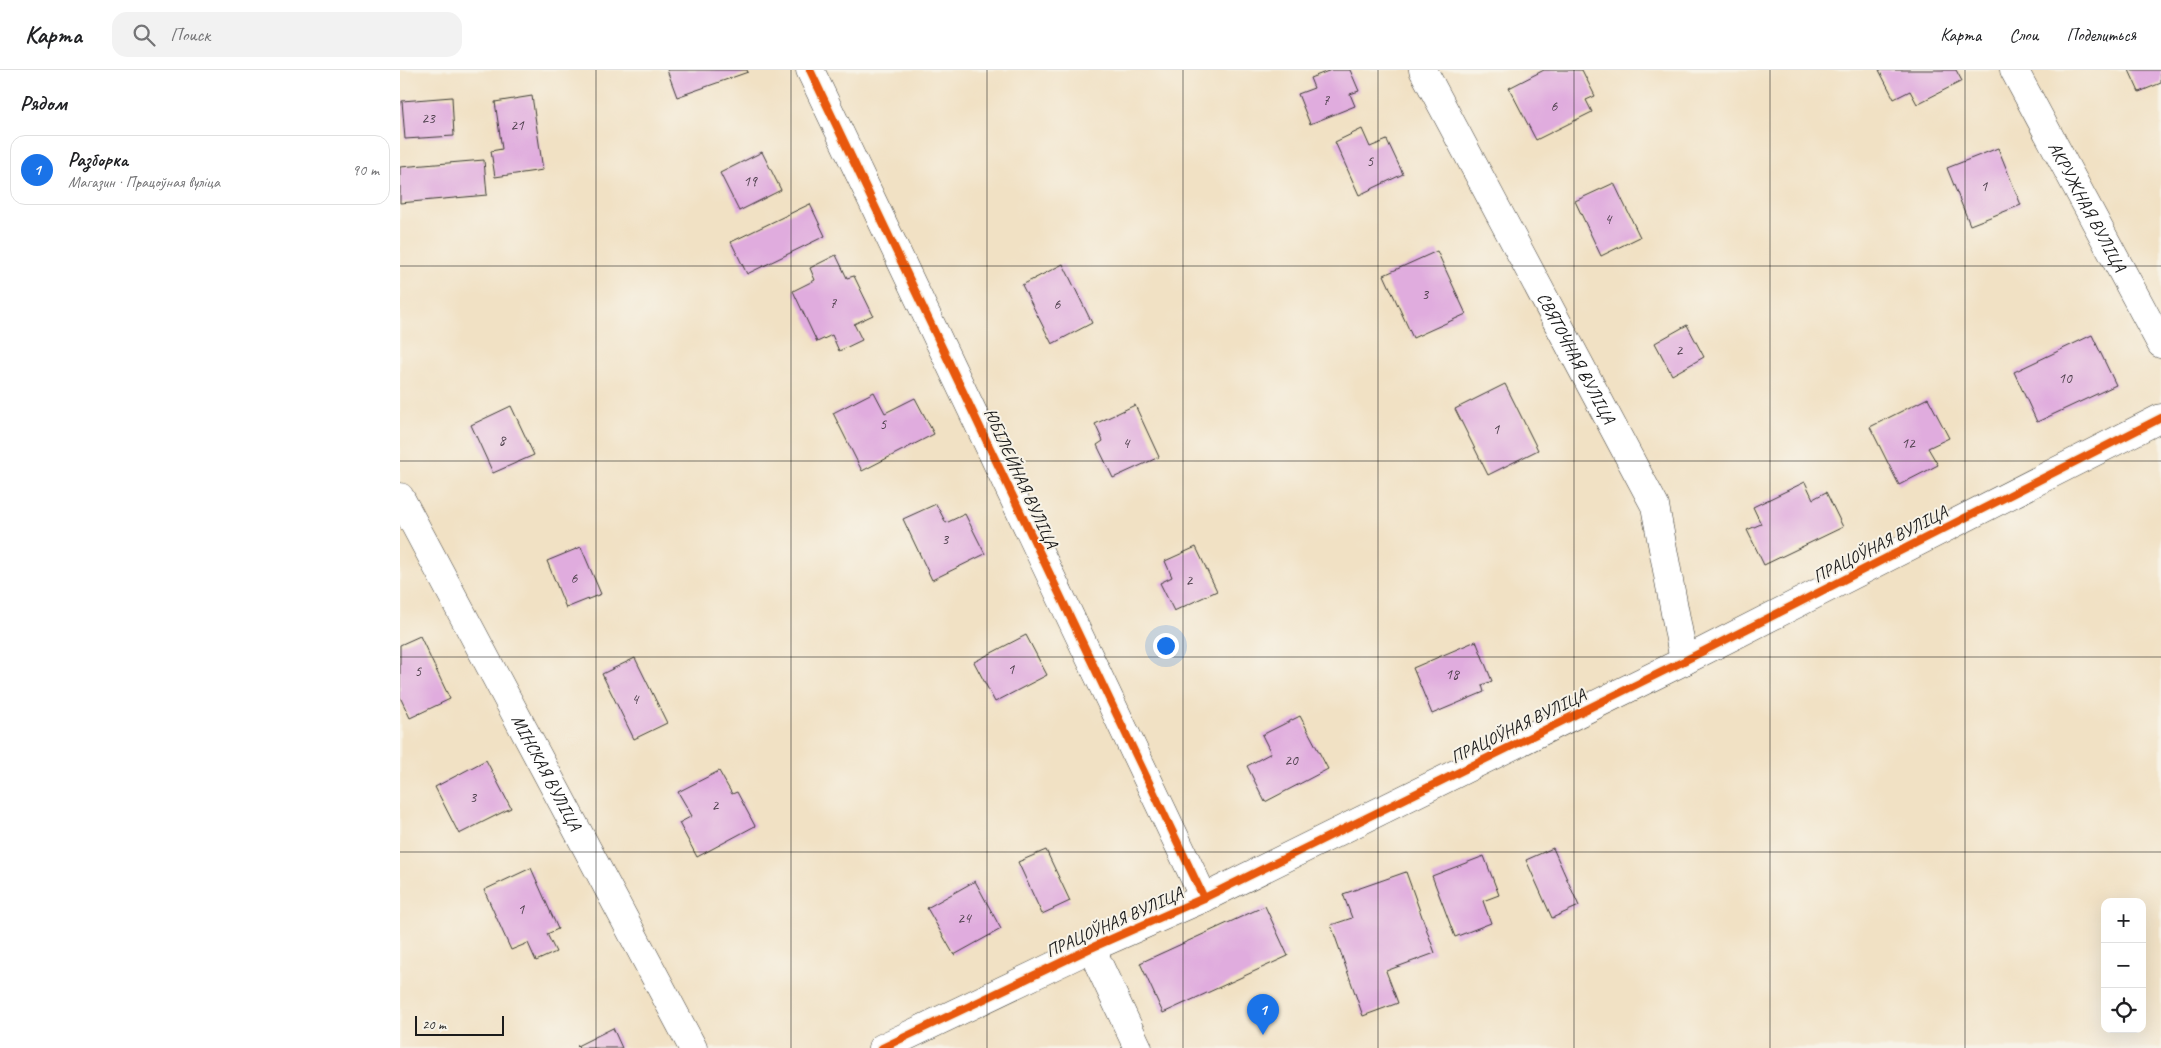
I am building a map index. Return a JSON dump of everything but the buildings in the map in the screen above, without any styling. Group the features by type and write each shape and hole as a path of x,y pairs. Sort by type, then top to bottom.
{"street":[{"name":"ЮБІЛЕЙНАЯ ВУЛІЦА","path":"810,70 1204,898"},
{"name":"СВЯТОЧНАЯ ВУЛІЦА","path":"1423,70 1655,506 1684,661"},
{"name":"АКРУЖНАЯ ВУЛІЦА","path":"2014,70 2161,344"},
{"name":"ПРАЦОЎНАЯ ВУЛІЦА","path":"882,1048 1091,948 1204,898 1684,661 2161,418"},
{"name":"МІНСКАЯ ВУЛІЦА","path":"400,498 692,1048"},
{"path":"1091,948 1138,1048"}],"cycle path":[{"path":"810,70 1204,898"},
{"path":"882,1048 1091,948 1204,898 1684,661 2161,418"}],"place":[{"name":"Разборка","path":"1263,1035"}]}
